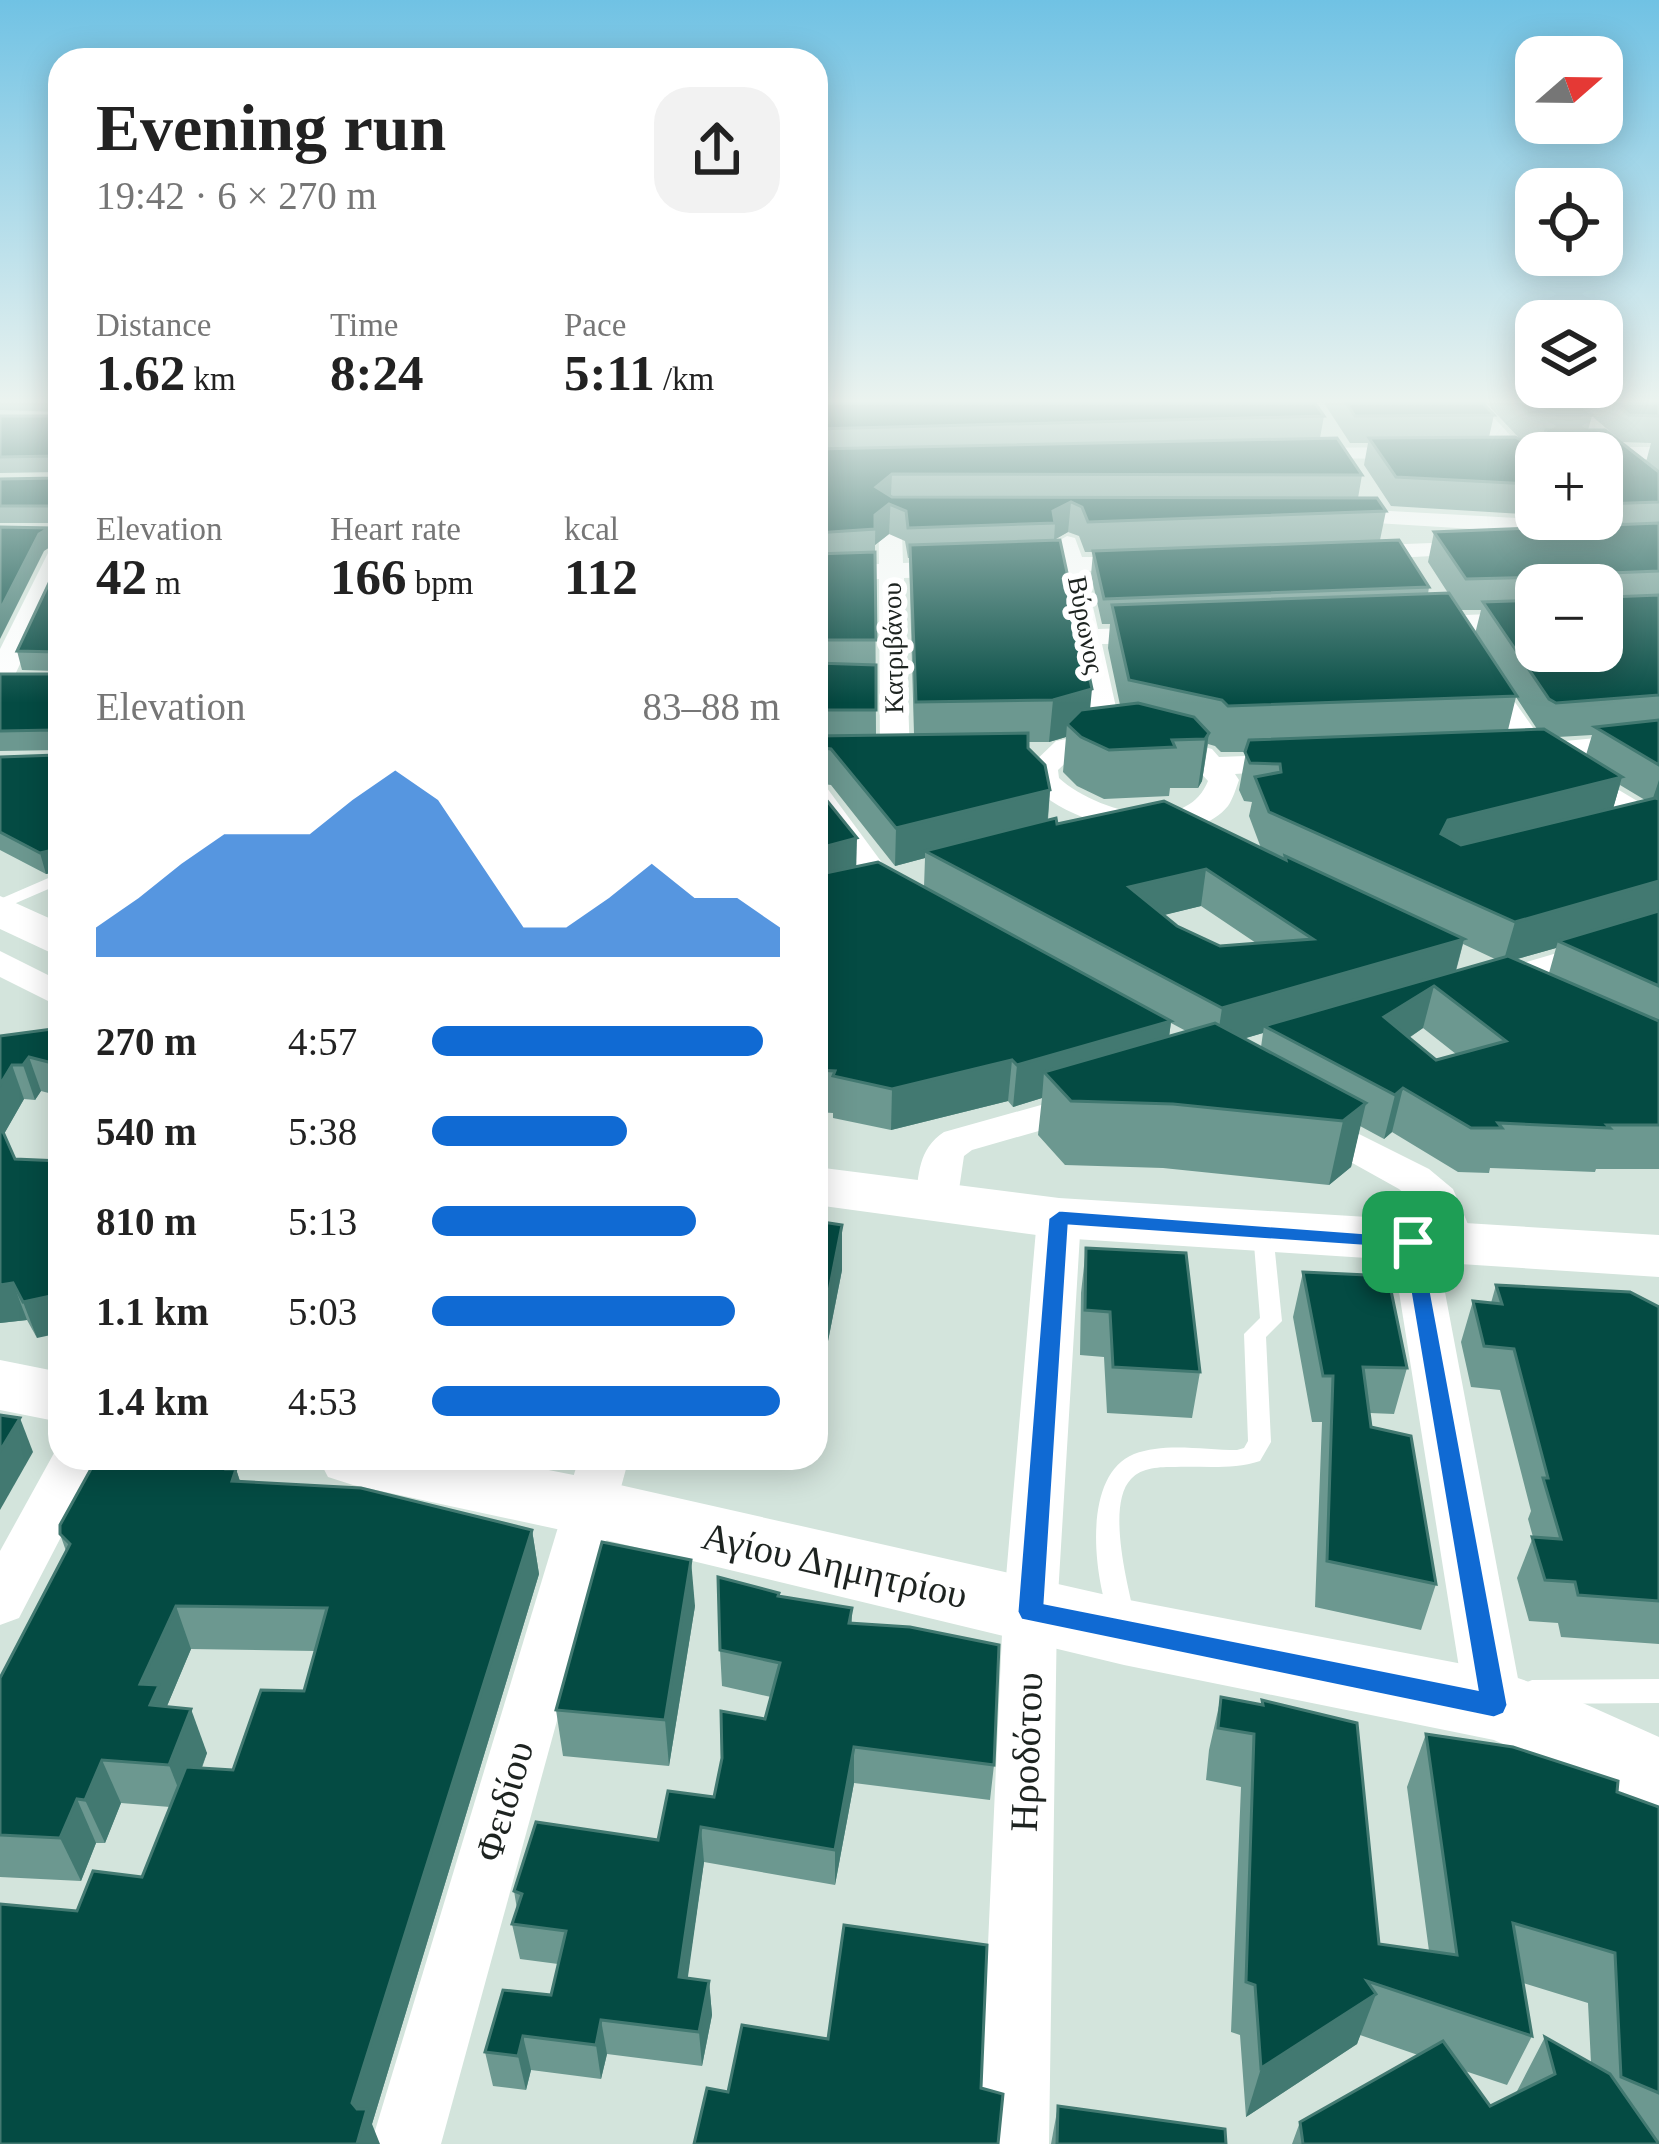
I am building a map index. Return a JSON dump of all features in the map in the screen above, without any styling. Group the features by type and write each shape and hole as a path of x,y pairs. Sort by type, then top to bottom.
{"main road":[{"path":"0,907 48,935"},
{"path":"828,1188 1059,1218 1659,1256"},
{"path":"0,1385 48,1395"},
{"name":"Αγίου Δημητρίου","path":"470,1470 597,1483 1030,1612 1494,1705 1528,1715 1659,1777"}],"street":[{"name":"Κατριβάνου","path":"855,758 906,757 884,687 892,572 902,515 898,503"},
{"path":"1373,503 1407,560"},
{"name":"Βύρωνος","path":"1060,515 1108,737"},
{"path":"1310,515 1515,520"},
{"path":"1623,523 1659,524"},
{"path":"1331,554 1407,560 1659,542"},
{"path":"828,574 1167,560"},
{"path":"29,682 0,680 41,590"},
{"path":"1379,626 1454,634 1515,624"},
{"path":"1088,638 1198,633"},
{"path":"1454,634 1536,753 1653,824"},
{"path":"1061,838 1126,821 1162,821 1211,806 1223,794 1224,780 1201,755 1158,740 1108,737 1066,746 1052,755 1043,768 1044,781 1054,794 1072,806 1126,821"},
{"path":"1492,755 1659,741"},
{"path":"1004,756 1052,755"},
{"path":"1216,766 1331,761"},
{"path":"828,817 869,890 929,891"},
{"path":"1162,821 1205,841"},
{"path":"1604,832 1653,824"},
{"path":"1458,978 1501,981 1659,933"},
{"path":"0,962 48,989"},
{"path":"1501,981 1540,1000"},
{"path":"936,1203 936,1176 944,1150 958,1141 1128,1092"},
{"path":"1273,1102 1414,1179 1438,1199 1433,1243 1494,1705"},
{"name":"Ηροδότου","path":"1014,2144 1030,1612 1059,1218"},
{"path":"0,1602 71,1470"},
{"name":"Φειδίου","path":"406,2144 597,1483"}],"lane":[{"path":"0,907 48,884"},
{"path":"1124,1632 1108,1518 1112,1490 1122,1472 1141,1461 1237,1459 1252,1455 1260,1442 1255,1334 1271,1321 1263,1232"},
{"path":"1494,1705 1526,1693 1659,1691"}],"building":[{"path":"0,503 48,503 48,506"},
{"path":"828,503 1069,503 1053,511 1055,523 908,528 906,511 889,504 875,515 875,529 828,532"},
{"path":"1073,503 1380,503 1386,511 1088,522 1082,507"},
{"path":"1659,523 1659,571 1623,572 1623,564 1515,564 1515,578 1466,579 1434,532 1515,529 1515,540 1623,540 1623,524"},
{"path":"0,527 48,528 39,534 0,610"},
{"path":"1060,540 1092,689 1053,700 916,702 910,545"},
{"path":"1399,540 1429,587 1104,599 1093,551"},
{"path":"875,552 876,640 828,640 828,554"},
{"path":"48,585 48,652 17,651"},
{"path":"1449,593 1517,696 1228,706 1222,700 1129,680 1112,605"},
{"path":"1659,595 1659,695 1556,703 1531,672 1623,672 1623,596"},
{"path":"1515,601 1515,649 1483,602"},
{"path":"828,663 876,665 876,710 828,710"},
{"path":"0,674 48,674 48,730 0,731"},
{"path":"1138,703 1194,717 1209,733 1205,739 1172,740 1175,747 1109,750 1081,737 1067,724 1081,710"},
{"path":"1659,720 1659,765 1595,727"},
{"path":"1544,729 1622,777 1448,820 1441,834 1461,845 1655,798 1659,799 1659,881 1515,922 1269,812 1255,777 1281,772 1280,764 1250,763 1245,752 1249,740"},
{"path":"1028,733 1028,748 1045,765 1050,790 896,828 828,749 828,736"},
{"path":"48,755 48,851 40,853 0,832 0,757"},
{"path":"1164,801 1464,939 1222,1008 925,851 1056,818 1057,824","holes":["1206,869 1313,939 1220,946 1177,926 1129,887"]},
{"path":"828,802 857,838 828,846"},
{"path":"878,862 1171,1021 1017,1065 1012,1060 892,1089 833,1076 835,1071 828,1071 828,872"},
{"path":"1659,911 1659,986 1558,941"},
{"path":"1508,956 1659,1021 1659,1125 1607,1125 1610,1128 1498,1123 1502,1128 1471,1128 1403,1088 1395,1095 1264,1026","holes":["1434,986 1506,1041 1436,1060 1384,1017"]},
{"path":"1215,1023 1366,1103 1343,1121 1173,1104 1071,1101 1044,1072"},
{"path":"48,1030 48,1062 29,1057 23,1065 12,1065 0,1085 0,1036"},
{"path":"3,1132 15,1159 48,1160 48,1297 23,1302 13,1283 0,1285"},
{"path":"828,1223 842,1225 828,1296"},
{"path":"1086,1248 1186,1253 1200,1372 1113,1367 1110,1312 1085,1310"},
{"path":"1303,1272 1388,1276 1407,1368 1363,1367 1371,1427 1411,1436 1436,1584 1327,1561 1333,1376 1323,1376"},
{"path":"1496,1285 1630,1292 1659,1307 1659,1601 1578,1595 1575,1582 1545,1580 1532,1537 1561,1539 1543,1478 1548,1478 1514,1349 1484,1346 1473,1301 1502,1304"},
{"path":"0,1415 20,1418 0,1451"},
{"path":"90,1470 236,1470 232,1481 361,1488 532,1530 352,2103 357,2109 367,2109 357,2144 0,2144 0,1904 77,1911 93,1871 142,1877 186,1767 233,1770 261,1690 304,1691 327,1608 176,1606 140,1684 159,1685 150,1705 191,1709 169,1765 102,1760 85,1800 77,1799 60,1838 0,1835 0,1678 70,1544 60,1534 60,1525"},
{"path":"602,1542 691,1560 665,1720 556,1710"},
{"path":"718,1577 778,1596 852,1608 849,1623 910,1627 999,1645 994,1765 854,1747 835,1850 701,1827 679,1977 709,1981 699,2032 601,2020 596,2045 523,2036 518,2056 485,2052 503,1990 551,1995 566,1931 512,1924 522,1894 514,1891 536,1822 658,1840 668,1791 714,1797 722,1758 721,1711 765,1719 780,1663 720,1650"},
{"path":"1221,1697 1263,1705 1262,1700 1357,1723 1379,1944 1457,1955 1426,1734 1513,1747 1618,1781 1617,1792 1659,1807 1659,2093 1621,2077 1615,1953 1513,1923 1532,2036 1367,1981 1376,1994 1261,2068 1255,1985 1246,1982 1254,1734 1218,1728"},
{"path":"844,1925 987,1945 981,2088 1003,2094 998,2144 694,2144 707,2088 728,2092 742,2025 828,2039"},
{"path":"1545,2037 1610,2074 1659,2144 1303,2144 1300,2122 1443,2041 1490,2106 1555,2074"},
{"path":"1058,2106 1225,2129 1226,2144 1057,2144"}],"route":[{"path":"1059,1218 1413,1242 1494,1705 1030,1612 1059,1218"}]}
